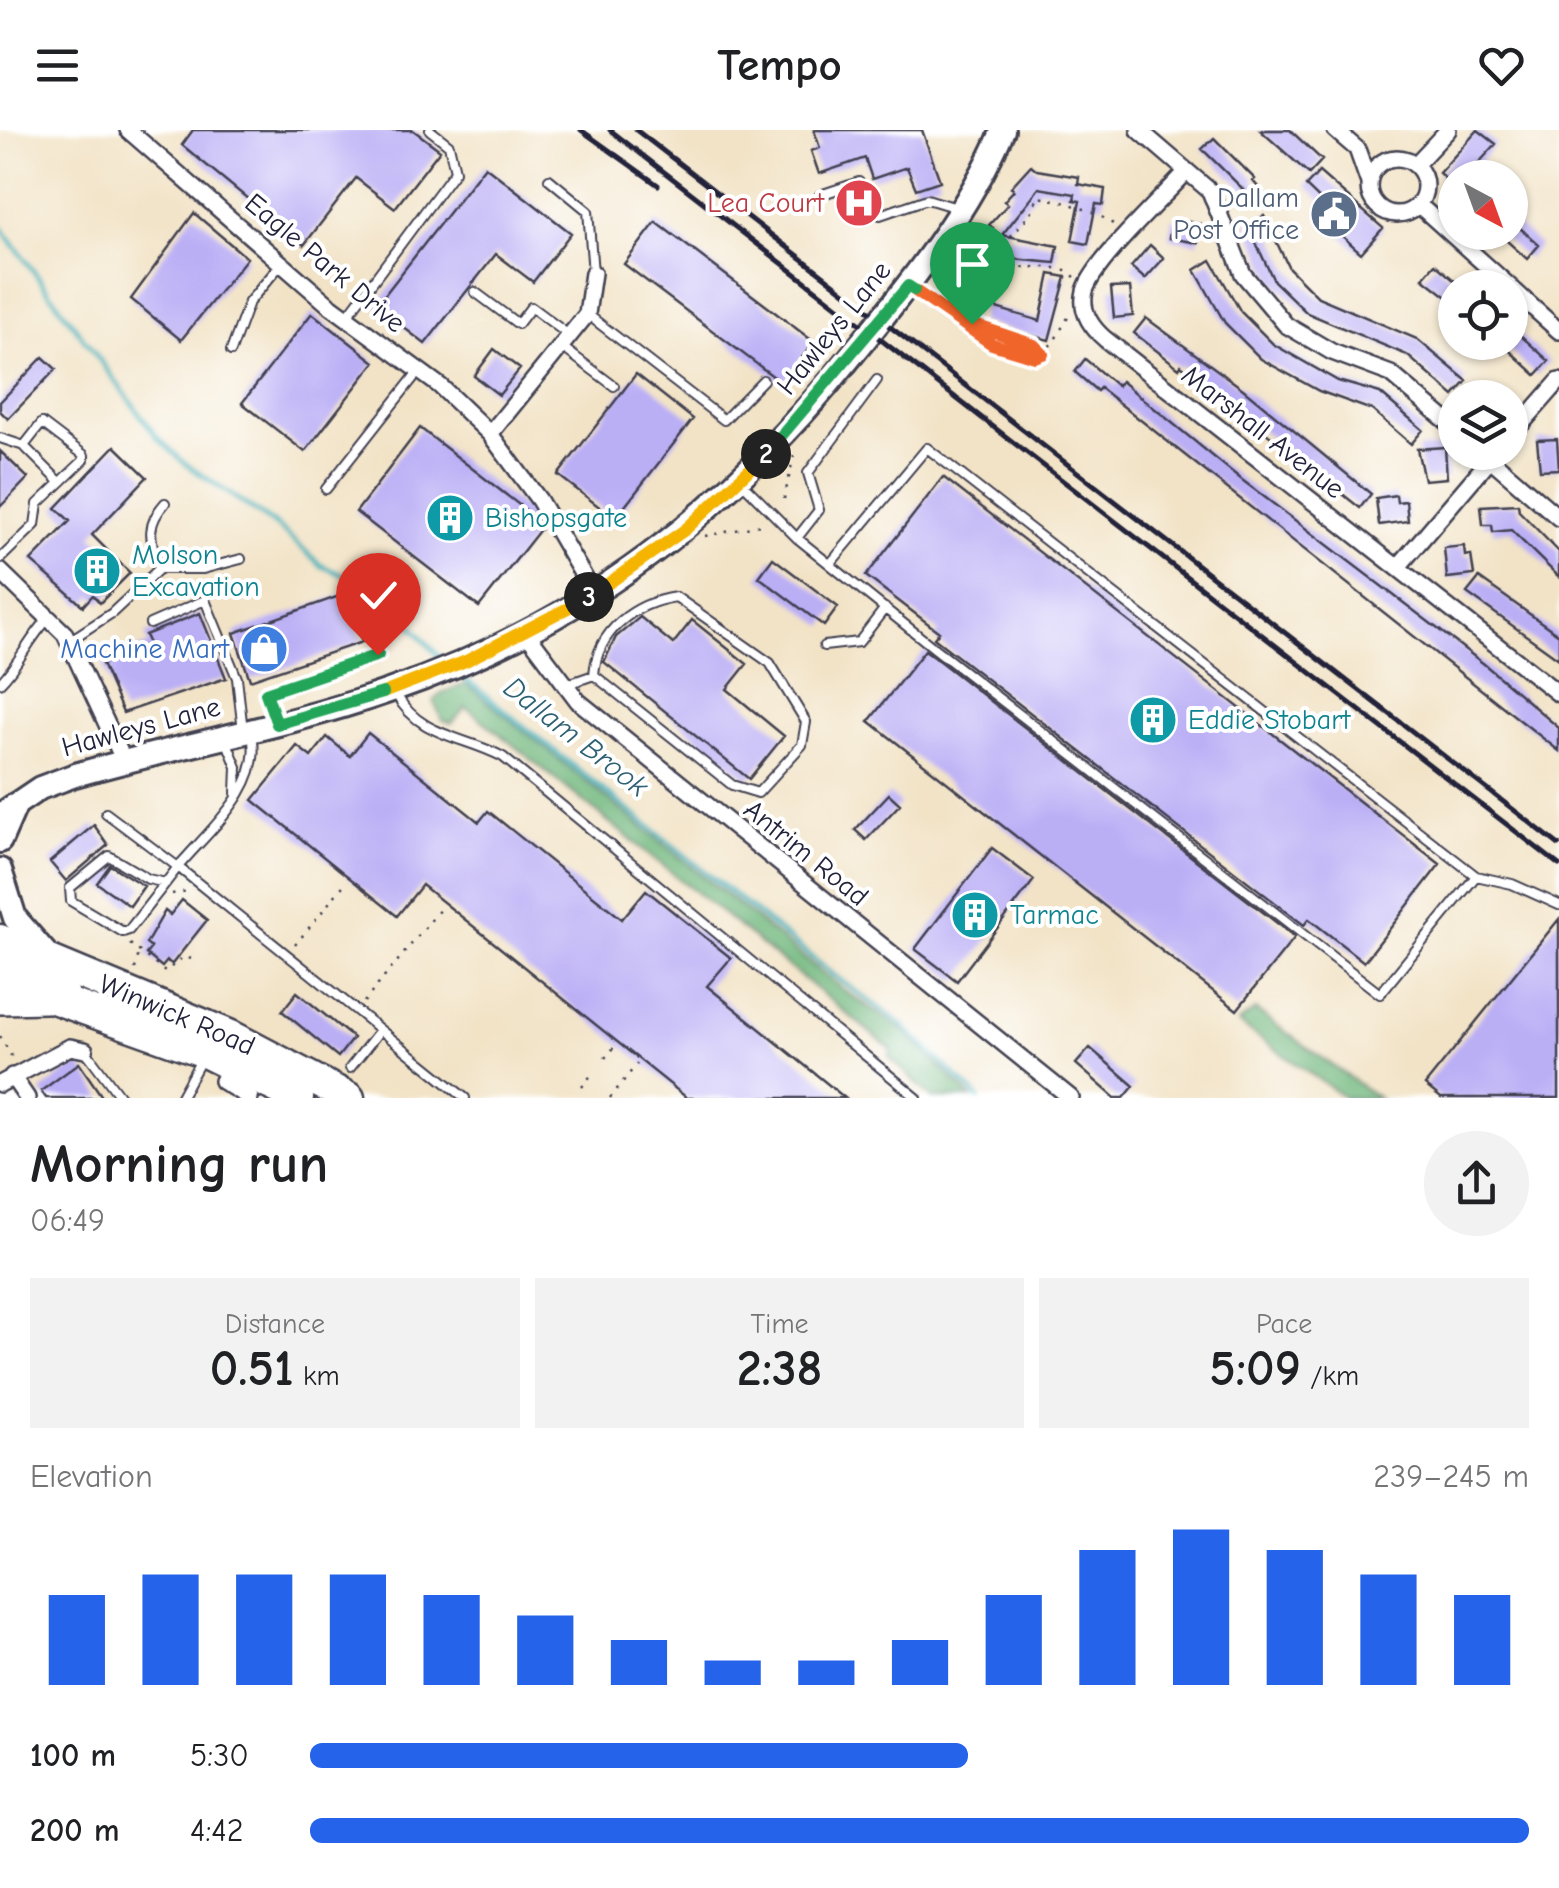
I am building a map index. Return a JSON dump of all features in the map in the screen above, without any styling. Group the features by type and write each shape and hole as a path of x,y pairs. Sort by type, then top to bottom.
{"highway":[{"name":"Winwick Road","path":"0,940 350,1083"},
{"name":"Winwick Road","path":"0,979 86,1006 206,1052 298,1098"}],"main road":[{"path":"0,1000 86,1006"}],"street":[{"name":"Eagle Park Drive","path":"128,130 346,319 418,372 490,434 539,500 594,594"},
{"name":"Hawleys Lane","path":"0,841 8,809 40,788 124,761 277,724 437,674 594,594 673,539 741,482 833,379 908,286 961,210 1002,130"},
{"path":"1139,130 1218,202 1243,274 1286,325 1332,352 1392,374 1438,413"},
{"path":"1335,130 1357,150 1373,201 1387,213 1404,214 1419,205 1426,188 1416,164"},
{"path":"1416,164 1448,130"},
{"path":"1357,150 1416,164"},
{"path":"1369,183 1376,166 1392,158"},
{"path":"1085,296 1128,236 1187,171"},
{"path":"1419,205 1559,330"},
{"path":"490,434 587,314 593,273"},
{"name":"Marshall Avenue","path":"1085,296 1090,323 1104,339 1559,694"},
{"path":"1528,416 1559,381"},
{"path":"1398,567 1478,470"},
{"path":"1506,470 1559,518"},
{"path":"0,570 70,641 124,761"},
{"name":"Antrim Road","path":"526,632 564,686 1070,1098"},
{"path":"0,870 14,918 59,965"},
{"path":"0,960 58,985 86,1006"},
{"path":"28,1098 11,1077 70,1047 85,1050"},
{"name":"Winwick Road","path":"222,1082 250,1098"}],"lane":[{"path":"346,319 455,171 449,145 430,130"},
{"path":"549,179 588,211 593,273"},
{"path":"820,195 859,182 868,209 880,216 927,199 961,210"},
{"path":"231,352 249,302 282,263"},
{"path":"475,292 518,324 530,307 614,386"},
{"path":"587,314 724,420 762,380"},
{"path":"326,489 418,372"},
{"path":"797,538 819,510 808,473 876,380"},
{"path":"0,559 35,525 38,504 58,482 68,478 84,455 48,424 38,425 24,446"},
{"path":"0,438 24,446 58,482"},
{"path":"830,564 926,448 1476,876 1512,884 1559,905"},
{"path":"741,482 797,538 1380,994 1476,876"},
{"path":"159,569 149,528 165,503"},
{"path":"70,641 112,614 159,569 203,568 241,559"},
{"path":"676,597 770,663 806,722 806,734 770,783 758,793 746,793 594,675 597,651 616,625 639,606 676,597"},
{"path":"150,624 206,600 237,678 239,732 234,798"},
{"path":"824,646 859,642 885,608"},
{"path":"0,683 15,668 27,640 49,618"},
{"path":"277,724 266,693 378,655 370,631"},
{"path":"564,686 594,675"},
{"path":"394,690 411,716 428,729 480,744 503,756 917,1098"},
{"path":"166,883 148,878 110,856 70,888 71,901 123,932 166,883 234,798 253,767 239,732"},
{"path":"106,812 465,1098"},
{"path":"350,1083 380,1030"},
{"path":"85,1050 121,1098"},
{"path":"180,1098 206,1052"}],"path":[{"path":"1043,354 1034,345 972,324 977,295 1003,266 1010,237 1031,214 1038,197 1102,214 1128,236"},
{"path":"908,286 992,344 1035,357 1043,354 1066,316 1085,296 1068,271 1003,266"},
{"path":"784,500 798,442"},
{"path":"699,537 769,523"},
{"path":"357,1011 441,908"},
{"path":"123,932 125,944 164,972 182,958 199,960"},
{"path":"0,1036 11,1077"},
{"path":"605,1058 615,1046"},
{"path":"610,1098 636,1064"},
{"path":"582,1087 592,1074"}],"green space":[{"path":"466,684 846,992 903,1030 972,1098 932,1098 889,1057 892,1050 466,707 452,723 442,720 434,701 441,693"},
{"path":"1255,1010 1378,1098 1345,1098 1238,1023"}],"building":[{"path":"193,130 413,130 440,150 395,208 356,178 304,245 182,145"},
{"path":"814,130 922,130 940,181 916,189 907,167 872,179 865,158 819,174 811,151 820,148"},
{"path":"1260,130 1290,130 1322,160 1309,174"},
{"path":"1478,130 1496,144 1481,160 1451,160"},
{"path":"1214,138 1255,179 1262,192 1250,203 1240,192 1243,189 1202,149"},
{"path":"1031,165 1037,170 1079,177 1078,184 1105,189 1103,205 1096,204 1088,244 1072,241 1080,201 1074,200 1075,194 1039,188 1002,235 1058,246 1055,263 1001,258 971,293 975,297 965,308 952,298 962,287 957,283 990,245 973,229 989,233 993,228 989,225 1008,204 1004,201 1014,190 1011,187"},
{"path":"485,166 571,233 533,282 496,254 425,344 376,306"},
{"path":"1319,172 1383,228 1361,253 1321,217 1329,208 1306,186"},
{"path":"194,213 247,258 181,340 131,299"},
{"path":"1264,216 1289,268 1318,297 1417,339 1466,380 1438,382 1407,355 1307,313 1274,281 1247,224"},
{"path":"1172,219 1201,224 1198,243 1169,238"},
{"path":"656,222 814,342 782,383 624,264"},
{"path":"1528,235 1539,245 1527,259 1517,250 1528,250"},
{"path":"1150,245 1164,258 1145,279 1131,267"},
{"path":"1211,260 1241,312 1273,344 1338,381 1380,393 1423,430 1411,444 1372,410 1319,391 1261,359 1225,323 1195,270"},
{"path":"1435,264 1442,270 1438,270 1438,290 1423,278"},
{"path":"1050,274 1066,277 1049,340 980,322 983,304 1040,321"},
{"path":"1130,287 1133,316 1114,318 1111,288"},
{"path":"312,313 375,362 305,452 242,403"},
{"path":"1146,318 1243,389 1371,494 1360,508 1181,365 1179,368 1134,333"},
{"path":"1528,342 1549,361 1536,375 1520,360 1528,360"},
{"path":"494,349 520,369 499,395 474,376"},
{"path":"43,357 56,369 8,419 0,411 0,402"},
{"path":"1085,359 1117,386 1121,381 1242,480 1484,664 1559,728 1559,751 1100,388 1097,391 1075,372"},
{"path":"636,374 693,419 615,519 558,475"},
{"name":"Bishopsgate","path":"420,428 536,518 542,527 479,607 356,512"},
{"path":"1557,439 1559,469 1540,470 1537,440"},
{"path":"115,446 147,477 92,535 130,573 100,603 93,595 83,606 31,561 70,521 56,508"},
{"path":"1438,448 1438,470 1446,470 1447,478 1424,480 1417,449"},
{"path":"0,451 28,478 0,507"},
{"name":"Eddie Stobart","path":"943,477 1440,864 1364,962 1309,919 1304,925 939,642 934,638 939,632 866,576"},
{"path":"1396,495 1397,502 1406,501 1408,521 1379,525 1376,498"},
{"path":"1518,504 1519,511 1559,552 1559,577 1511,530 1493,532 1492,525 1483,525 1481,506"},
{"path":"1464,546 1465,556 1471,555 1474,575 1447,578 1444,548"},
{"path":"773,558 838,607 824,626 759,577"},
{"path":"1479,578 1559,635 1559,659 1467,593"},
{"path":"345,594 362,642 250,680 234,633"},
{"path":"200,613 226,678 123,713 102,664 149,644 145,635"},
{"path":"640,617 673,644 692,620 747,664 727,689 784,736 749,779 604,662 616,637"},
{"path":"925,650 1295,937 1237,1010 869,721"},
{"path":"368,733 479,822 488,811 622,919 646,890 731,958 707,986 845,1098 687,1098 422,885 397,916 253,800 297,746 311,757 327,737 350,756"},
{"path":"889,794 900,804 866,840 855,830"},
{"path":"94,825 108,845 66,881 50,862"},
{"name":"Tarmac","path":"992,848 1034,880 957,981 915,949"},
{"path":"110,865 144,886 130,906 97,883"},
{"path":"182,900 207,920 172,964 167,961 162,967 146,954 151,948 146,944 165,911 170,915"},
{"path":"1559,919 1559,1098 1441,1098 1425,1085"},
{"path":"297,992 353,1038 338,1057 282,1011"},
{"path":"1090,1048 1134,1086 1124,1098 1115,1098 1076,1064"},
{"path":"79,1063 103,1098 46,1098 41,1091"}],"waterway":[{"name":"Dallam Brook","path":"0,226 157,437 183,462 278,527 322,566 356,580 401,614 443,661"},
{"name":"Dallam Brook","path":"459,674 841,981 900,1023 979,1098"}],"railway":[{"path":"581,130 658,185"},
{"path":"610,130 1559,865"},
{"path":"636,130 1559,845"}],"place":[{"name":"Lea Court","path":"859,203"},
{"name":"Dallam Post Office","path":"1334,214"},
{"name":"Bishopsgate","path":"450,518"},
{"name":"Molson Excavation","path":"97,571"},
{"name":"Machine Mart","path":"264,649"},
{"name":"Eddie Stobart","path":"1153,720"},
{"name":"Tarmac","path":"975,915"}],"route":[{"path":"378,655 266,693 277,724 437,674 561,614 646,559 741,482 833,379 908,286 992,344 1035,357 1043,354 1034,345 1006,339 972,324"}]}
